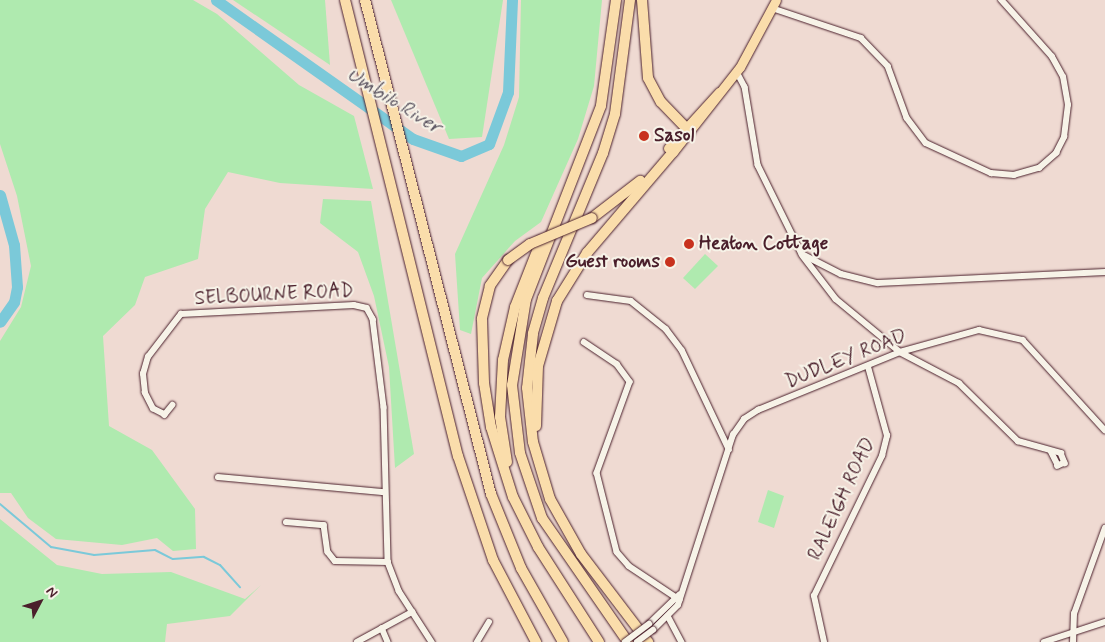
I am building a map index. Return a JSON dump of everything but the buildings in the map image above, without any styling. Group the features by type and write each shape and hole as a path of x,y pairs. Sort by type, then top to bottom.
{"highway":[{"path":"346,0 397,212 469,493 497,568 536,642"},
{"path":"366,0 417,208 494,503 520,568 563,642"},
{"path":"616,0 607,80 585,154 520,318 513,359 513,413 520,454 542,518 626,642"},
{"path":"630,0 623,74 611,128 548,282 530,352 527,388 533,442 543,482 567,532 648,642"},
{"path":"642,0 648,78 661,102 688,129"},
{"path":"567,532 543,467 536,431 542,347 557,301 587,253 671,150"},
{"path":"599,642 552,572 523,516 497,450 481,350 485,301 508,260 530,244 592,218 618,201 671,150"},
{"path":"523,516 502,433 503,360 523,282 585,154"}],"main road":[{"path":"671,150 737,72 774,4"}],"street":[{"path":"774,4 861,38 888,66 907,118 926,143 991,173 1014,175 1033,171 1056,153 1064,137 1068,105 1063,77 1052,57 1001,0"},
{"path":"737,72 745,87 758,165 802,254 836,299 900,352 959,383 1018,441 1050,452"},
{"path":"802,254 841,274 878,283 1105,272"},
{"path":"588,295 631,301 666,329 682,350 729,449"},
{"name":"SELBOURNE ROAD","path":"173,405 165,415 153,409 144,393 143,374 148,357 181,314 354,305 366,308 374,323 384,407 384,492"},
{"name":"DUDLEY ROAD","path":"637,642 653,630 678,599 737,428 750,414 868,368 900,352 964,330 1017,336 1105,430"},
{"path":"584,342 622,368 630,382 598,466 614,543 624,562 678,599"},
{"name":"RALEIGH ROAD","path":"824,642 814,596 882,456 887,436 868,368"},
{"path":"218,477 384,492 388,562 412,612 432,642"},
{"path":"286,522 324,525 328,552 335,560 388,562"},
{"path":"1073,642 1070,633 1105,528"},
{"path":"357,642 412,612"},
{"path":"667,615 682,642"},
{"name":"DUDLEY ROAD","path":"626,642 648,624 667,615"},
{"path":"477,642 489,622"},
{"path":"1044,642 1105,622"},
{"path":"382,628 388,642"}],"green space":[{"path":"0,0 193,0 217,14 299,85 354,116 373,189 280,183 228,172 205,209 198,259 145,277 135,305 103,336 109,426 152,450 195,509 196,549 173,551 157,538 122,545 56,539 28,518 11,493 0,493 0,341 21,307 31,266 17,196 0,144"},
{"path":"233,0 325,0 330,65"},
{"path":"391,0 503,0 482,137 449,139"},
{"path":"521,0 602,0 594,86 578,139 541,222 515,241 482,278 471,334 460,330 455,254 504,145 519,97"},
{"path":"323,199 371,201 414,454 395,468 389,367 374,296 358,252 320,223"},
{"path":"705,254 718,266 695,289 683,278"},
{"path":"768,490 784,496 774,528 758,522"},
{"path":"0,519 57,565 102,574 171,572 245,599 261,585 230,616 167,624 165,642 0,642"}],"waterway":[{"name":"Umbilo River","path":"216,0 413,139 461,156 489,144 508,92 512,0"},
{"name":"Umbilo River","path":"0,195 14,245 17,287 14,302 0,322"},
{"path":"0,504 51,547 94,555 155,550 173,559 204,557 220,565 240,587"}],"place":[{"name":"Sasol","path":"644,136"},
{"name":"Heaton Cottage","path":"689,244"},
{"name":"Guest rooms","path":"670,262"}]}
